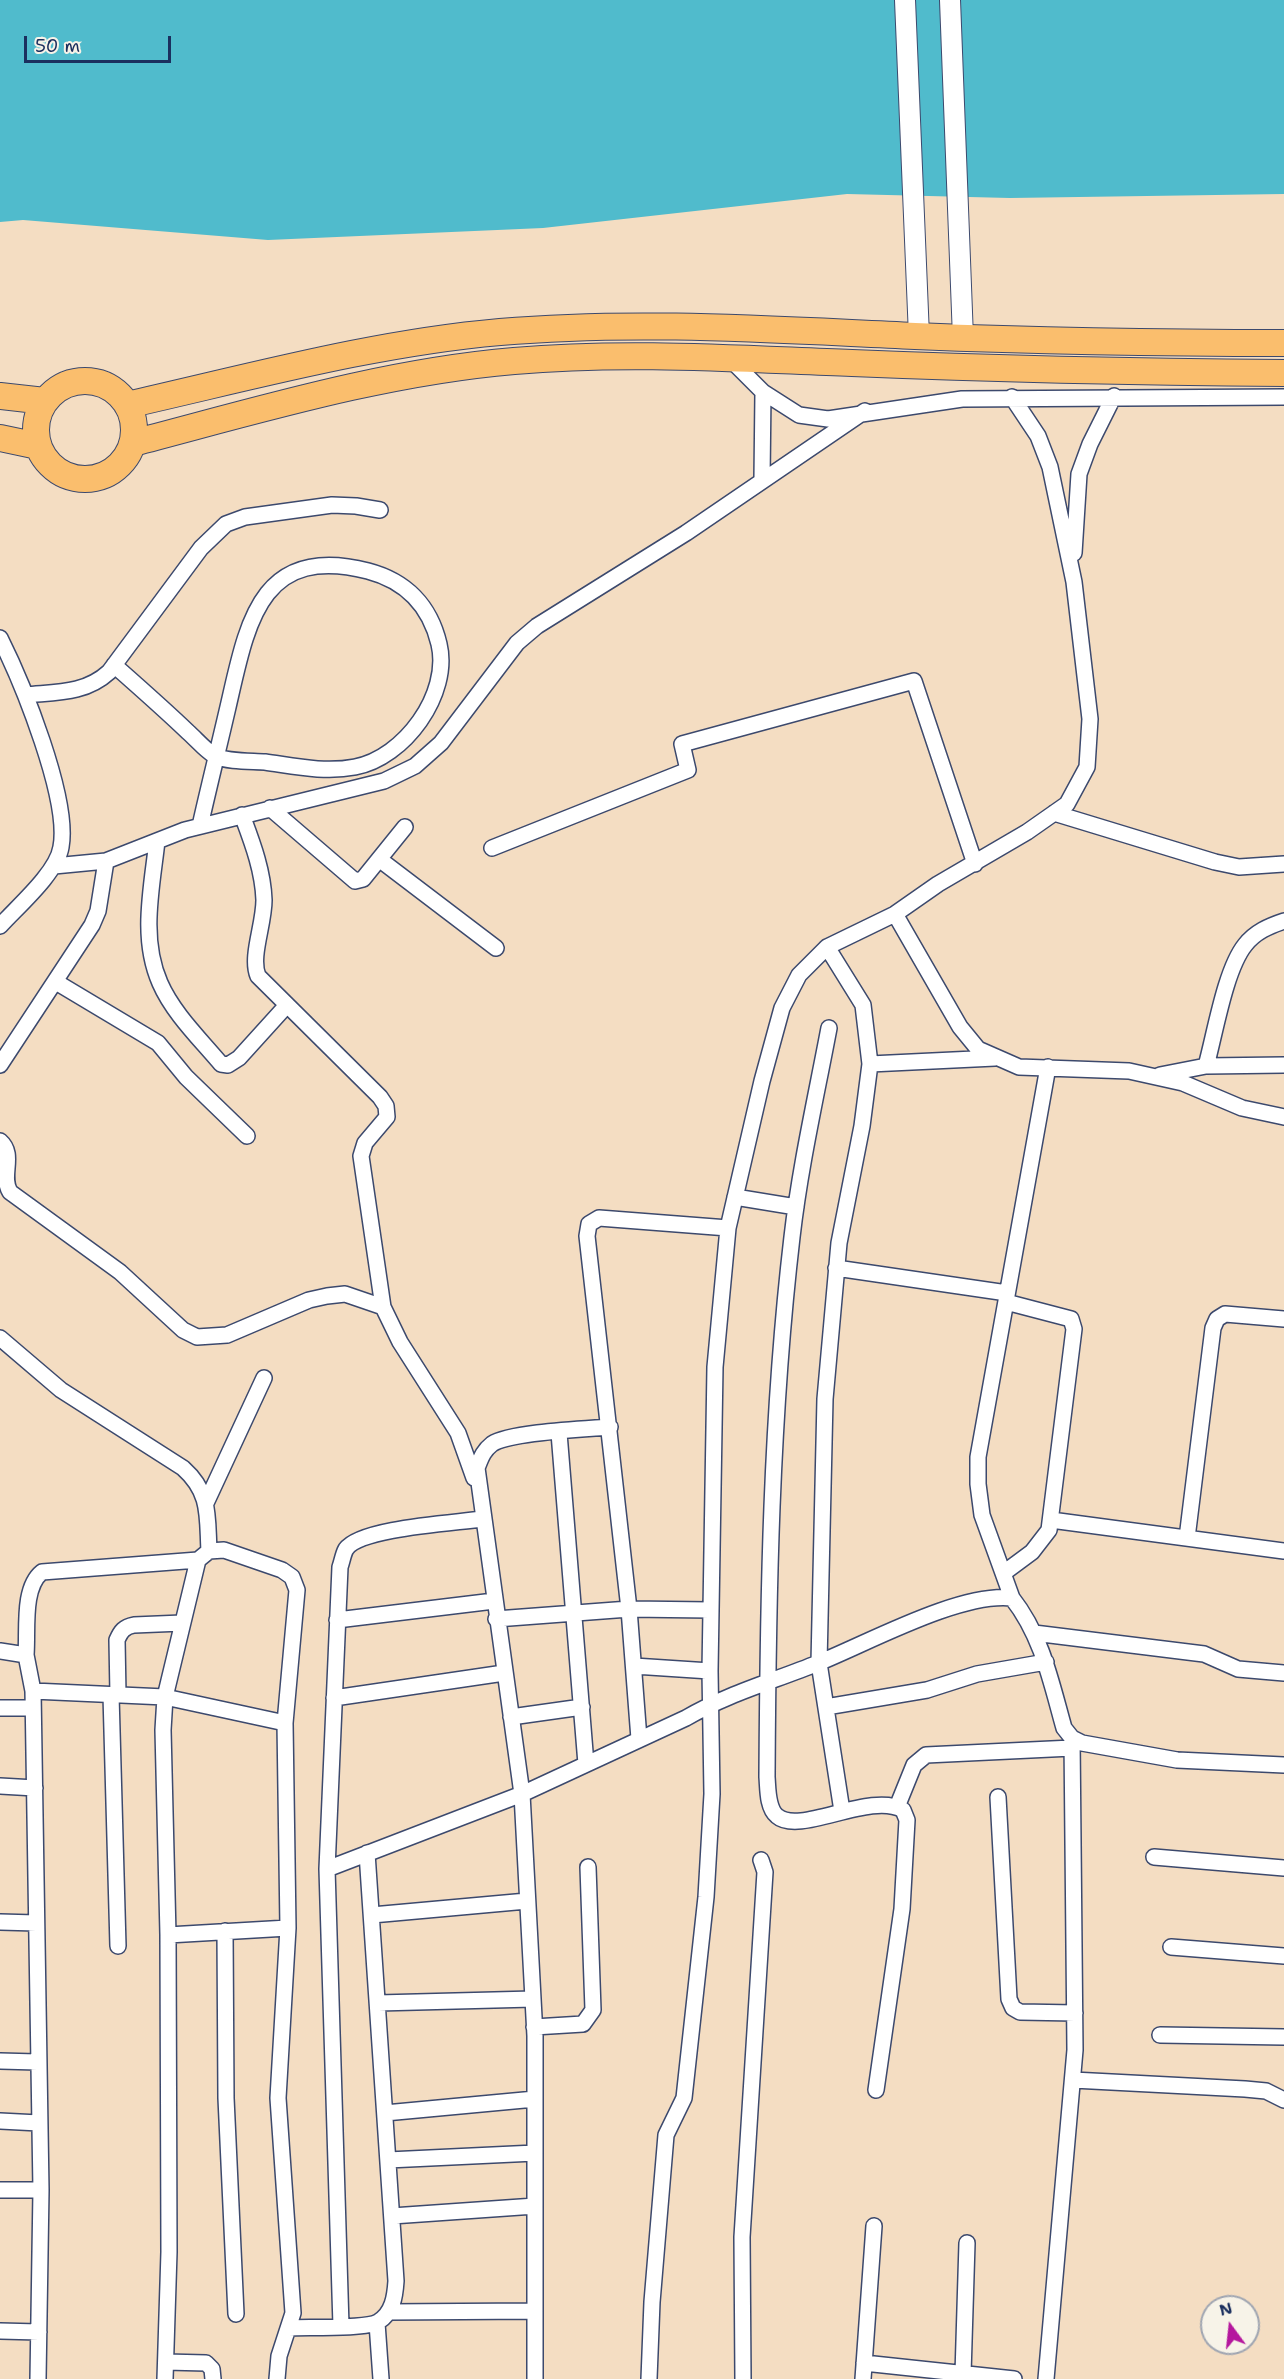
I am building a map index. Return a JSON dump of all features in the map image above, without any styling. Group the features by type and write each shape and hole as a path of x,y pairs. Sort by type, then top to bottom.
{"highway":[{"path":"128,405 386,347 503,332 600,326 677,326 1052,342 1284,344"},
{"path":"133,442 327,392 443,368 590,356 1045,370 1284,374"},
{"path":"78,382 97,383 115,391 128,405 134,423 133,442 125,459 112,471 87,479 78,479 61,473 46,462 38,446 37,423 45,401 60,388 78,382"},
{"path":"0,396 45,401"},
{"path":"0,438 38,446"}],"street":[{"path":"905,0 919,336"},
{"path":"950,0 963,338"},
{"path":"730,359 764,392 799,415 828,419 865,411 962,399 1114,396 1284,397"},
{"path":"762,479 764,392"},
{"path":"1074,582 1075,516 1079,474 1114,396"},
{"path":"649,2379 652,2302 666,2135 684,2098 706,1897 712,1794 710,1610 715,1367 729,1228 782,1008 800,975 827,947 895,914 938,884 975,864 1067,804 1087,767 1090,719 1074,582 1050,467 1038,436 1012,397"},
{"path":"54,866 106,861 200,826 384,781 415,766 441,743 517,643 537,626 686,532 865,411"},
{"path":"26,695 90,687 114,665 201,548 226,524 245,517 332,505 380,510"},
{"path":"114,665 216,756 327,770 357,767 385,755 425,714 438,691 442,670 440,645 422,603 405,586 384,575 357,568 326,565 300,569 277,582 259,602 249,622 216,756 200,826"},
{"path":"0,638 26,695 57,799 61,848 54,866 0,926"},
{"path":"492,848 688,770 682,744 914,681 975,864"},
{"path":"270,808 355,881 363,879 405,827"},
{"path":"1054,813 1215,862 1239,867 1284,864"},
{"path":"243,815 257,857 264,899 263,921 254,966 258,976 380,1097 386,1106 387,1117 365,1143 361,1156 383,1307 400,1342 458,1433 478,1490"},
{"path":"157,841 149,943 160,984 172,1004 221,1064 228,1065 239,1058 287,1005"},
{"path":"379,859 496,948"},
{"path":"0,1065 92,925 98,911 106,861"},
{"path":"895,914 960,1027 978,1049 1019,1067 1129,1071 1154,1076 1183,1083 1242,1108 1284,1117"},
{"path":"1206,1066 1234,964 1244,946 1256,934 1284,921"},
{"path":"827,947 863,1005 870,1064 837,1268 825,1399 819,1663 842,1811"},
{"path":"56,982 158,1043 186,1077 247,1136"},
{"path":"830,1028 796,1207 772,1484 767,1777 771,1807 777,1816 787,1821 806,1820 868,1806 897,1807 903,1810 907,1820 902,1909 876,2090"},
{"path":"870,1064 998,1058"},
{"path":"1154,1076 1206,1066 1284,1065"},
{"path":"1046,2379 1073,2080 1075,2013 1072,1743 1064,1728 1046,1662 1034,1632 1012,1598 1005,1572 982,1515 978,1484 978,1457 1048,1067"},
{"path":"0,1141 5,1145 8,1156 5,1177 10,1192 120,1272 183,1330 197,1337 227,1335 309,1300 327,1296 345,1294 383,1307"},
{"path":"735,1197 796,1207"},
{"path":"639,1739 629,1609 610,1427 586,1236 589,1224 599,1218 729,1228"},
{"path":"837,1268 1007,1298 1071,1319 1074,1329 1051,1520 1043,1541 1005,1572"},
{"path":"1186,1538 1213,1328 1217,1319 1225,1314 1284,1319"},
{"path":"0,1338 67,1395 183,1468 195,1479 206,1503"},
{"path":"165,2379 169,2252 165,1697 182,1623 204,1555 206,1503 264,1378"},
{"path":"535,2379 534,2027 522,1794 482,1519 477,1468 483,1452 494,1443 559,1432 610,1427"},
{"path":"559,1432 586,1764"},
{"path":"341,2326 327,1869 340,1567 346,1549 359,1538 378,1533 482,1519"},
{"path":"1051,1520 1284,1551"},
{"path":"38,2379 41,2190 37,2062 33,1691 26,1655 30,1590 34,1579 42,1572 204,1555 224,1550 282,1570 292,1577 297,1590 285,1722 288,1928 278,2098 293,2313 279,2356 277,2379"},
{"path":"327,1869 522,1794 710,1704 819,1663 921,1618 984,1599 1012,1598"},
{"path":"337,1620 494,1602"},
{"path":"496,1619 629,1609 710,1610"},
{"path":"118,1946 115,1695 117,1640 120,1633 134,1625 182,1623"},
{"path":"1034,1632 1204,1654 1238,1669 1284,1673"},
{"path":"0,1651 26,1655"},
{"path":"826,1707 927,1690 977,1674 1046,1662"},
{"path":"634,1666 710,1671"},
{"path":"334,1698 504,1673"},
{"path":"33,1691 165,1697 285,1722"},
{"path":"511,1717 582,1707"},
{"path":"0,1708 33,1708"},
{"path":"897,1807 914,1765 926,1755 1082,1743 1177,1760 1284,1765"},
{"path":"0,1786 35,1788"},
{"path":"998,1797 1009,1999 1013,2008 1020,2012 1075,2013"},
{"path":"367,1853 396,2281 395,2299 383,2317 381,2379"},
{"path":"1154,1857 1284,1868"},
{"path":"743,2379 742,2237 765,1872 761,1860"},
{"path":"534,2027 583,2024 594,2010 588,1867"},
{"path":"372,1915 527,1901"},
{"path":"0,1922 36,1923"},
{"path":"168,1935 288,1928"},
{"path":"225,1931 226,2098 236,2314"},
{"path":"1171,1947 1284,1956"},
{"path":"378,2003 533,1999"},
{"path":"1160,2035 1284,2037"},
{"path":"0,2061 37,2062"},
{"path":"1073,2080 1245,2089 1266,2091 1284,2100"},
{"path":"385,2113 535,2099"},
{"path":"0,2121 39,2123"},
{"path":"388,2160 535,2153"},
{"path":"0,2190 41,2190"},
{"path":"392,2216 535,2206"},
{"path":"874,2226 864,2371 963,2374 1014,2379"},
{"path":"963,2374 967,2243"},
{"path":"289,2328 341,2326 383,2317 535,2311"},
{"path":"0,2331 39,2332"},
{"path":"166,2362 206,2363 212,2369 213,2379"}],"water":[{"path":"0,0 1284,0 1284,194 1010,198 847,194 543,228 268,240 23,220 0,222"}]}
